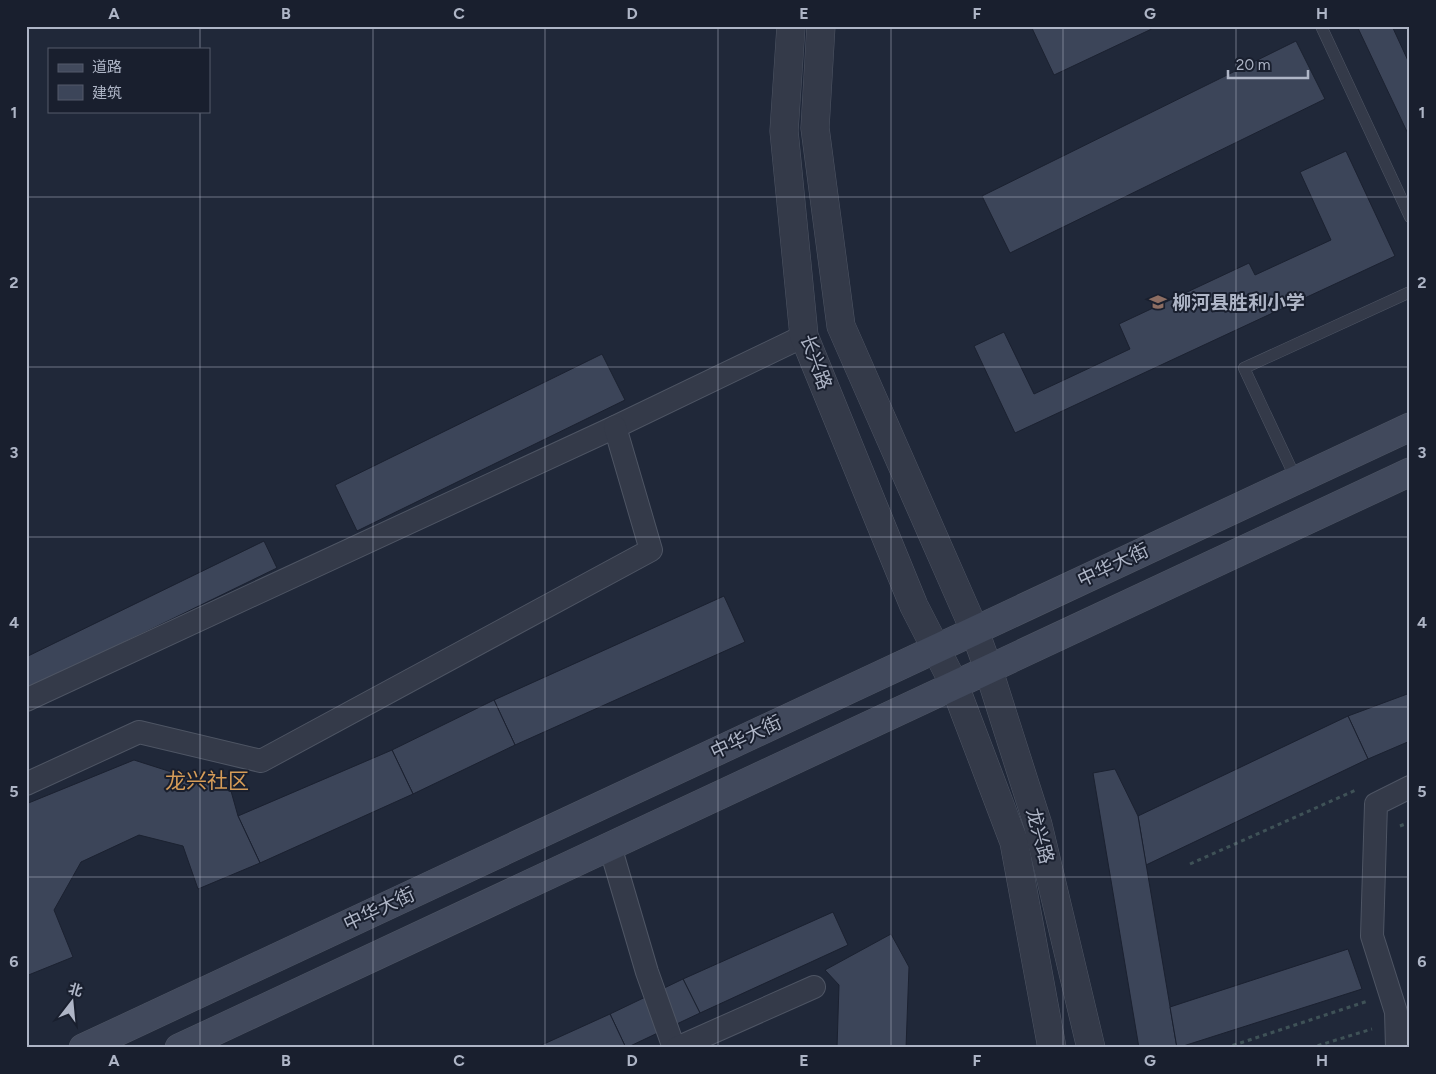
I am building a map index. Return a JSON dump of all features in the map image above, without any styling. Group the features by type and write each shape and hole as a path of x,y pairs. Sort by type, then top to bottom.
{"main road":[{"name":"中华大街","path":"83,1048 974,629 1410,427"},
{"path":"179,1048 1410,472"}],"street":[{"name":"长兴路","path":"791,26 784,131 804,336 914,606 935,648"},
{"name":"长兴路","path":"821,26 815,128 841,326 974,629"},
{"path":"26,700 615,427 804,336"},
{"path":"26,784 139,732 261,761 652,550 615,427"},
{"name":"龙兴路","path":"974,629 1038,825 1091,1048"},
{"name":"龙兴路","path":"935,648 954,684 1014,842 1052,1048"},
{"path":"1397,1048 1396,1021 1390,994 1372,936 1376,804 1410,787"},
{"path":"610,846 647,972 675,1048 702,1042 814,987"}],"lane":[{"path":"1321,26 1410,217"},
{"path":"1296,480 1244,368 1410,292"}],"path":[{"path":"1190,864 1360,788"},
{"path":"1225,1048 1390,994"},
{"path":"1310,1048 1396,1021"}],"building":[{"path":"1031,26 1158,26 1054,75"},
{"path":"1357,26 1392,26 1410,65 1410,138"},
{"path":"1296,41 1325,99 1010,253 982,196"},
{"path":"1346,151 1395,256 1015,433 974,346 1004,332 1034,394 1130,349 1119,324 1249,263 1255,275 1331,240 1300,172"},
{"path":"602,354 625,400 357,531 335,485"},
{"path":"264,541 277,568 26,690 26,657"},
{"path":"724,596 745,642 515,745 494,700"},
{"path":"1410,693 1410,741 1368,759 1348,716"},
{"path":"494,700 515,745 413,794 392,750"},
{"path":"1348,716 1368,759 1146,865 1138,816"},
{"path":"392,750 413,794 260,863 238,816"},
{"path":"134,760 231,791 238,816 260,863 198,889 183,846 139,835 81,862 54,910 73,957 26,976 26,804"},
{"path":"1115,769 1138,816 1177,1048 1139,1048 1093,773"},
{"path":"833,912 848,945 700,1013 683,979"},
{"path":"891,934 909,967 906,1048 837,1048 839,985 825,970"},
{"path":"1348,949 1362,989 1177,1048 1170,1007"},
{"path":"683,979 700,1013 626,1048 610,1014"},
{"path":"610,1014 626,1048 535,1048"}],"place":[{"name":"柳河县胜利小学","path":"1158,302"}],"district":[{"name":"龙兴社区","path":"207,780"}]}
